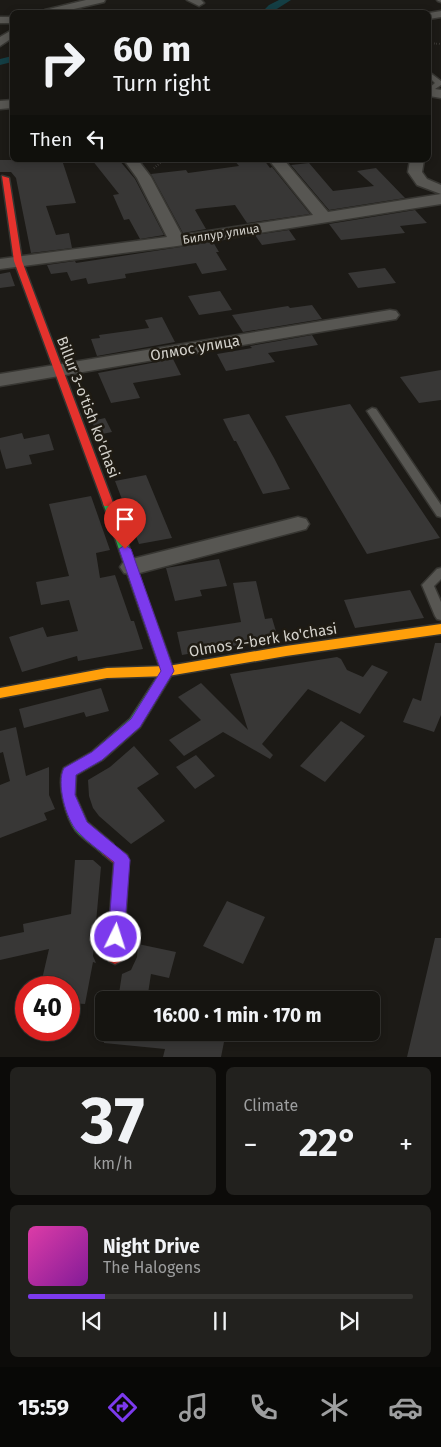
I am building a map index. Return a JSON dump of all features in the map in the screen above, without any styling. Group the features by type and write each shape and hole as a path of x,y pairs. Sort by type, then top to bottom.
{"street":[{"path":"75,0 87,3"},
{"path":"57,10 100,0"},
{"path":"0,45 10,35"},
{"path":"133,162 144,177 177,241"},
{"path":"278,162 324,218"},
{"path":"417,162 415,172 422,182 441,190"},
{"name":"Billur 3-o'tish ko'chasi","path":"5,178 18,261 132,566 168,671"},
{"name":"Биллур улица","path":"0,264 177,241 441,199"},
{"name":"Олмос улица","path":"0,380 390,315"},
{"path":"132,566 298,524"},
{"name":"Olmos 2-berk ko'chasi","path":"0,693 106,673 168,671 286,651 441,629"},
{"path":"115,956 122,860 82,826 68,795 69,772 97,756 135,723 168,671"}],"lane":[{"path":"431,76 439,83 431,89"},
{"path":"372,411 441,513"},
{"path":"441,572 428,585 441,616"}],"building":[{"path":"0,160 10,160 10,162 63,162 76,203 46,206 56,235 69,233 72,248 31,253 16,178 11,172 0,172"},
{"path":"94,162 121,162 135,179 164,235 140,239 129,219 124,220 113,195 119,194"},
{"path":"236,162 266,162 270,168 272,167 310,214 247,223 235,205 197,209 195,210 206,229 183,233 151,174 186,170 188,173 239,166"},
{"path":"309,163 333,191 374,186 357,171 376,168 405,198 329,210 291,165"},
{"path":"415,210 427,223 400,226 405,233 341,240 329,224"},
{"path":"289,230 296,240 262,245 255,235"},
{"path":"213,242 219,252 216,252 227,270 202,274 196,263 125,274 126,278 88,284 86,278 71,281 67,272 51,274 47,265 75,261 76,263"},
{"path":"385,268 396,283 358,288 348,273"},
{"path":"10,272 15,286 0,288 0,274"},
{"path":"220,291 232,310 199,315 188,296"},
{"path":"312,305 322,319 243,332 232,315 288,306 290,308"},
{"path":"162,317 175,342 97,356 91,339 100,338 99,335 149,328 145,320"},
{"path":"312,335 318,345 268,353 275,362 226,371 217,354 252,348 250,346"},
{"path":"173,359 181,375 133,383 140,398 111,403 98,373"},
{"path":"441,370 441,400 419,403 400,377"},
{"path":"350,404 440,538 367,554 285,416"},
{"path":"249,414 290,489 263,494 223,419"},
{"path":"105,418 112,432 97,435 92,421"},
{"path":"22,433 24,439 49,434 54,450 29,455 32,464 6,469 0,449 0,438"},
{"path":"146,475 172,538 139,544 115,481"},
{"path":"91,496 110,550 96,553 100,578 115,575 143,649 78,661 77,656 22,672 9,637 43,627 47,637 78,631 69,600 41,605 36,582 69,576 49,504"},
{"path":"219,559 227,586 200,590 202,596 175,601 166,568"},
{"path":"256,581 265,619 272,618 278,638 182,655 177,632 241,622 233,583"},
{"path":"410,590 424,618 355,628 344,600"},
{"path":"435,643 441,643 441,715 434,732 403,722 413,698 421,701"},
{"path":"337,657 341,659 347,670 363,677 372,665 388,672 360,714 308,689 262,744 273,755 270,759 223,732 184,756 169,740 201,720 178,697 201,683 248,730 230,674"},
{"path":"101,688 109,711 86,717 84,712 24,728 19,709"},
{"path":"341,721 365,736 325,782 300,766"},
{"path":"16,727 26,776 49,767 49,795 55,809 44,813 47,820 0,838 0,785 10,781 3,752 0,753 0,731"},
{"path":"134,746 159,774 137,788 165,821 131,844 99,816 93,808 89,796 88,780 110,767"},
{"path":"196,755 215,776 195,789 176,767"},
{"path":"75,860 93,860 101,867 93,956 96,963 93,962 85,1004 80,1004 80,976 43,976 49,949 0,960 0,937 24,932 23,924 71,914"},
{"path":"227,901 265,917 243,964 203,946"},
{"path":"435,938 441,938 441,1057 407,1057"},
{"path":"138,944 176,952 169,978 151,974 148,991 119,991 122,974 131,970 137,957"},
{"path":"104,1041 224,1042 221,1057 163,1057 165,1049 104,1043"}],"waterway":[{"path":"269,10 286,0"},
{"path":"0,62 10,60"}],"traffic: fast":[{"path":"108,503 168,671 135,723 97,756 69,772 68,795 81,826 108,849"}],"traffic: slow":[{"path":"0,693 107,673 168,671 286,651 441,629"}],"traffic: jam":[{"path":"5,178 18,261 108,503"},
{"path":"108,849 122,860 115,956"}],"route":[{"path":"116,937 122,860 82,826 68,795 69,772 97,756 135,723 168,671 125,549"}]}
